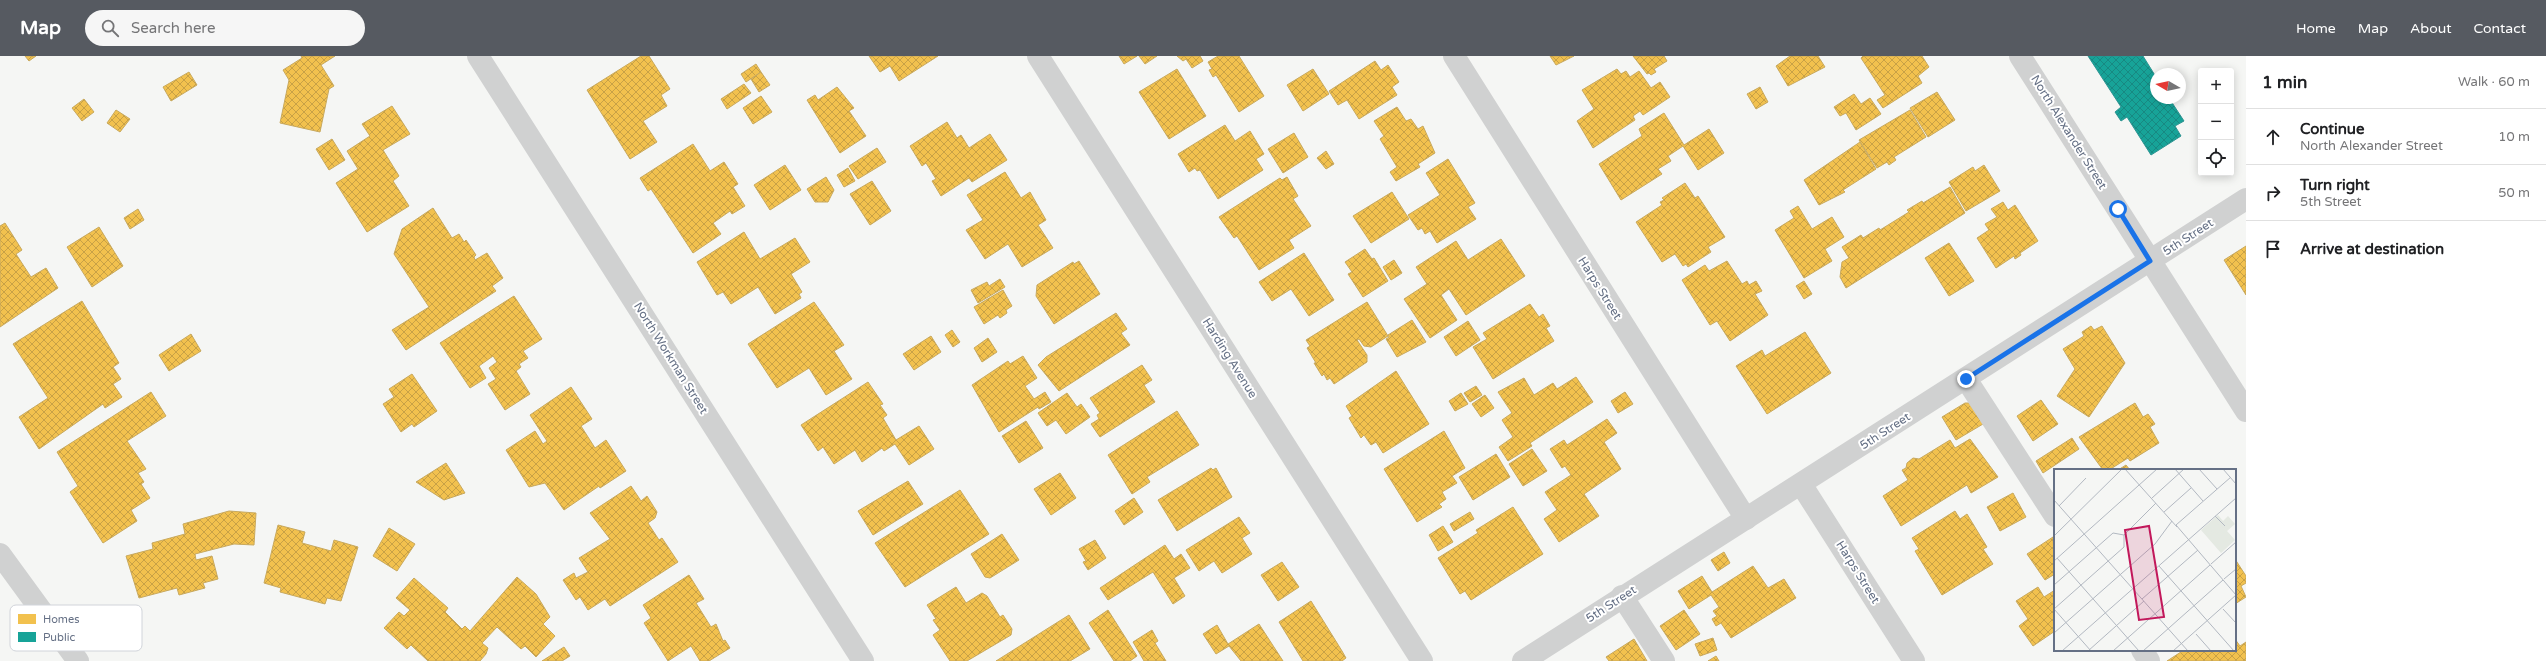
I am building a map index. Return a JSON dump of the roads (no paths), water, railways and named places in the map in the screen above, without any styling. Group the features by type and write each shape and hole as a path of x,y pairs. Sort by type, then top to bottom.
{"street":[{"name":"North Workman Street","path":"478,56 864,661"},
{"name":"Harding Avenue","path":"1038,56 1422,661"},
{"name":"Harps Street","path":"1454,56 1746,519"},
{"name":"North Alexander Street","path":"2020,56 2246,411"},
{"name":"5th Street","path":"1523,661 1622,596 1746,519 2246,199"},
{"path":"1966,379 2054,514"},
{"name":"Harps Street","path":"1801,484 1914,661"},
{"path":"0,554 37,605"},
{"path":"1622,596 1664,661"},
{"path":"71,651 78,661"},
{"path":"2143,651 2149,661"}]}
